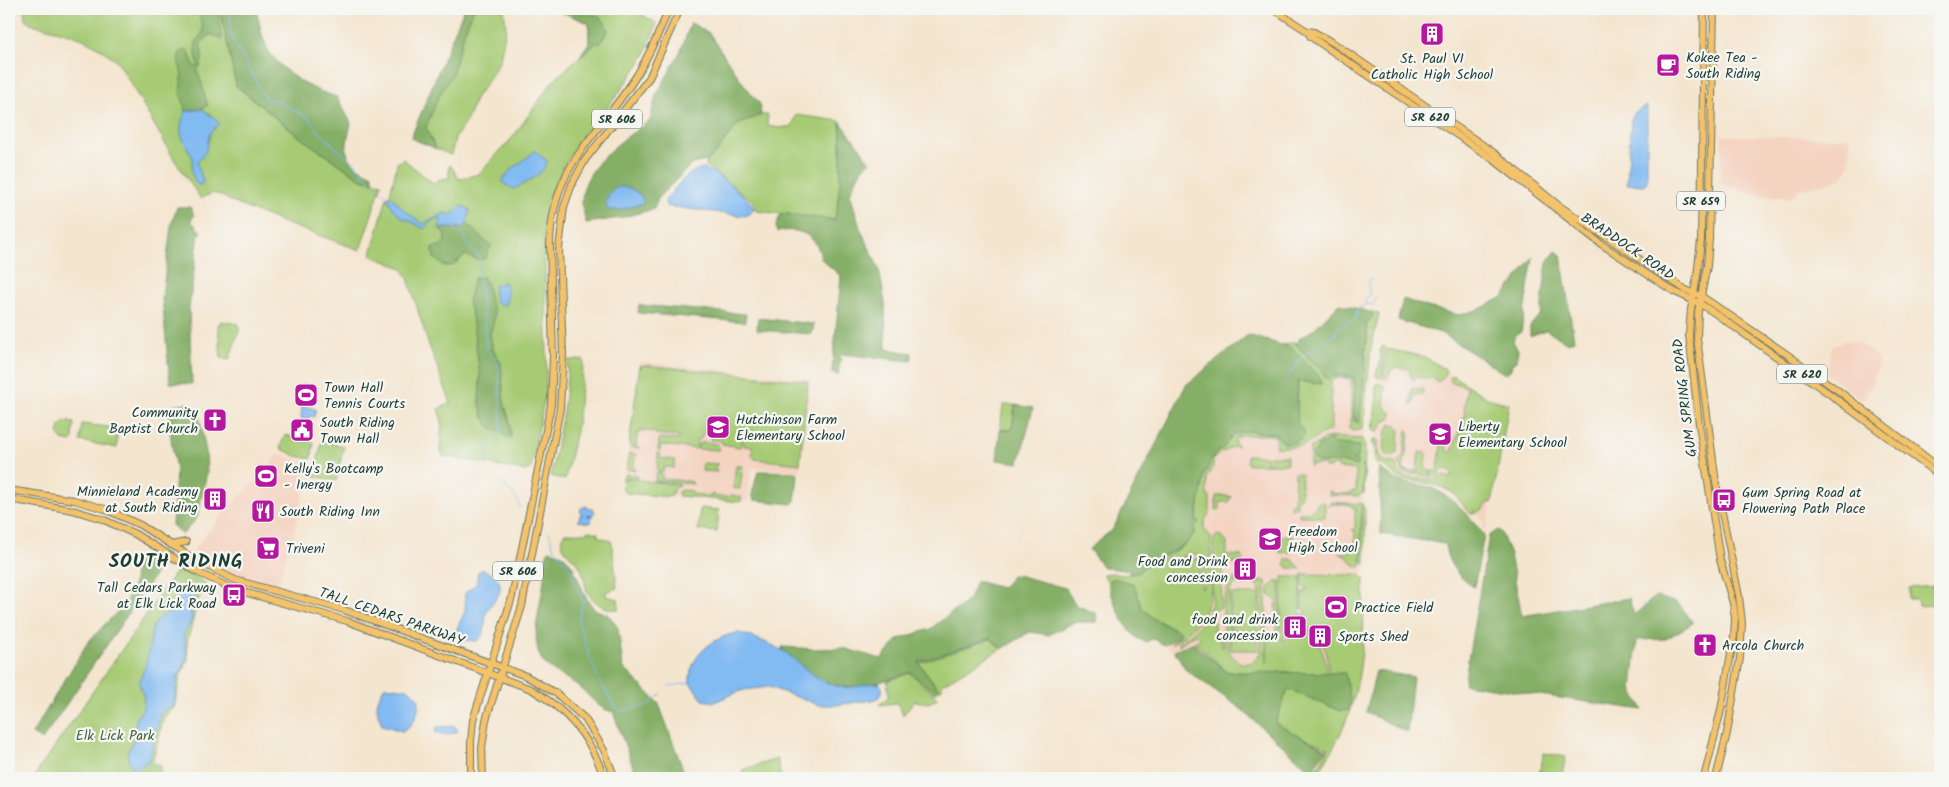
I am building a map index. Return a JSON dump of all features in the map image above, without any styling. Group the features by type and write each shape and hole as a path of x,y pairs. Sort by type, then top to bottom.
{"main road":[{"name":"SR 606","path":"471,778 473,720 512,597 540,463 553,386 550,230 555,204 560,186 579,152 624,94 644,63 669,9"},
{"name":"SR 606","path":"483,778 482,748 485,727 489,708 524,598 562,389 563,354 559,249 564,207 572,184 585,160 649,78 680,9"},
{"name":"BRADDOCK ROAD","path":"1273,9 1307,31 1311,37 1494,160 1600,244 1674,291 1696,298 1783,351 1940,468"},
{"name":"GUM SPRING ROAD","path":"1704,9 1701,240 1696,298 1697,338 1720,506 1739,596 1742,623 1740,658 1727,734 1716,778"},
{"name":"GUM SPRING ROAD","path":"1704,778 1721,710 1734,636 1735,618 1733,603 1720,560 1698,424 1689,335 1696,298 1707,266 1714,9"},
{"name":"BRADDOCK ROAD","path":"1307,31 1314,32 1335,44 1493,152 1553,201 1696,298 1940,476"},
{"path":"1567,219 1606,241 1614,242"},
{"path":"1753,340 1760,340 1777,351 1783,351"},
{"path":"1805,376 1810,376 1828,389 1836,389"},
{"path":"540,463 541,476 546,483"},
{"path":"536,478 541,485 543,496"},
{"name":"TALL CEDARS PARKWAY","path":"9,490 74,500 105,509 140,525 213,570 235,580 344,610 526,676 547,687 576,710 598,739 609,760 615,778"},
{"name":"TALL CEDARS PARKWAY","path":"9,499 73,510 102,519 142,538 185,566 216,582 266,600 347,621 499,677 539,694 550,700 570,718 592,748 604,778"},
{"path":"171,545 186,542"},
{"path":"266,600 277,599 284,594"},
{"path":"279,602 285,599 300,598"}],"shaded area":[{"path":"1722,136 1849,138 1851,142 1848,170 1838,180 1798,190 1791,198 1766,196 1744,191 1720,184"},
{"name":"Freedom High School","path":"1339,303 1379,314 1371,348 1363,429 1362,494 1365,635 1361,670 1353,702 1328,757 1315,775 1225,690 1169,649 1116,590 1291,344 1297,343"},
{"path":"1842,341 1858,342 1879,358 1873,384 1862,399 1827,374 1832,347"},
{"name":"Liberty Elementary School","path":"1385,349 1422,356 1485,398 1509,405 1486,533 1479,514 1471,515 1466,512 1452,493 1427,483 1404,481 1390,470 1375,463 1378,390"},
{"name":"Hutchinson Farm Elementary School","path":"639,363 808,379 810,382 800,472 756,467 751,472 748,501 626,493 621,491 633,419"},
{"path":"278,453 308,463 310,466 292,541 276,588 260,586 227,572 201,559 194,553 196,547 218,520 269,466"}],"green space":[{"path":"24,9 220,9 236,86 298,136 361,179 382,183 360,250 287,224 239,205 220,195 212,193 201,199 174,159 120,65 100,48 90,43 68,34 32,24 25,19"},
{"path":"199,9 218,9 222,40 211,34 200,44 202,58 201,65 197,71 208,105 202,109 186,111 180,92 182,76 178,59 180,52 187,49 195,67 198,66 196,45 203,30"},
{"path":"220,9 257,9 265,44 281,66 316,90 337,97 351,123 347,143 348,156 356,165 373,175 373,182 361,179 298,136 236,85"},
{"path":"464,9 504,9 506,28 500,60 476,97 467,120 455,138 451,155 411,138"},
{"path":"464,9 474,9 465,30 452,75 439,96 426,127 435,148 411,138"},
{"path":"554,9 634,9 657,24 644,57 564,165 554,187 545,215 546,390 531,468 525,471 443,456 440,451 442,421 438,409 451,403 427,340 408,278 402,268 371,254 387,197 390,195 397,163 403,159 433,183 440,179 449,178 449,166 451,166 459,179 479,174 513,137 553,81 579,57 589,43 589,23"},
{"path":"554,9 565,9 582,14 597,15 604,21 608,30 600,44 596,43 579,58 589,43 589,23"},
{"path":"691,23 709,33 742,82 760,104 761,115 737,125 716,153 707,161 692,164 659,197 654,209 620,218 586,223 582,204 583,191 588,178 606,155 628,136 650,121 656,96 680,52"},
{"path":"761,115 768,115 767,126 780,128 792,126 796,115 840,121 839,195 835,220 756,211 754,202 706,166 707,161 716,153 737,125"},
{"path":"840,121 870,162 861,170 850,193 860,228 879,269 885,303 886,349 912,353 911,361 841,354 838,375 832,373 841,277 821,258 816,244 807,235 797,231 777,232 776,226 781,213 835,220 839,195"},
{"path":"177,207 190,207 194,215 191,221 201,232 199,234 189,308 192,384 170,383 162,297 171,226"},
{"path":"467,224 492,246 486,258 479,260 465,255 452,266 444,266 434,258 432,247 437,247 444,241 444,235 439,228 463,228"},
{"path":"1556,251 1561,255 1574,340 1568,343 1546,330 1530,336 1530,326 1541,313 1547,262"},
{"path":"1533,257 1521,332 1515,335 1513,342 1518,350 1516,362 1512,363 1511,369 1505,374 1441,333 1398,320 1403,299 1459,315 1480,309 1503,297"},
{"path":"482,277 487,284 490,301 494,310 494,321 490,334 493,349 501,363 504,402 510,422 511,439 489,426 483,416 479,401 480,376 472,316 468,302 474,278"},
{"path":"1339,304 1370,312 1373,316 1368,323 1365,322 1367,328 1366,359 1360,422 1357,423 1354,414 1355,388 1353,377 1346,375 1333,376 1330,379 1324,377 1324,374 1296,345 1300,338 1313,330"},
{"path":"639,305 746,314 745,322 638,313"},
{"path":"1371,311 1379,314 1371,348 1363,429 1352,431 1348,428 1351,426 1351,380 1348,378 1335,378 1331,382 1331,431 1306,444 1287,447 1275,447 1277,438 1274,435 1237,435 1239,437 1235,438 1235,444 1238,446 1231,447 1224,452 1222,451 1212,461 1214,463 1210,474 1207,475 1207,496 1210,496 1210,512 1204,529 1211,537 1210,564 1202,564 1201,560 1197,559 1198,556 1195,554 1193,556 1190,552 1185,553 1186,557 1174,557 1173,555 1163,560 1163,562 1191,557 1198,561 1202,588 1205,585 1203,571 1201,571 1204,566 1210,566 1211,585 1209,601 1197,623 1172,644 1180,636 1180,631 1154,619 1142,608 1134,584 1110,579 1108,582 1103,574 1113,573 1121,575 1138,573 1144,567 1177,550 1191,539 1195,531 1192,529 1198,516 1202,482 1206,470 1215,454 1235,433 1250,431 1276,434 1284,444 1302,438 1297,423 1298,381 1321,384 1320,377 1292,348 1282,345 1296,342 1296,345 1324,374 1353,377 1355,415 1353,417 1355,422 1360,415 1366,359 1365,349 1368,332 1365,321 1373,314"},
{"path":"758,318 814,324 812,334 757,330"},
{"path":"221,321 238,324 240,328 229,360 221,358 218,325"},
{"path":"1248,335 1292,348 1320,377 1321,384 1298,381 1297,423 1304,431 1305,436 1295,443 1284,444 1276,434 1250,431 1235,433 1224,447 1215,454 1203,477 1196,521 1199,522 1193,529 1196,530 1191,538 1177,549 1144,567 1138,573 1129,574 1130,571 1103,567 1089,549 1113,529 1186,385"},
{"path":"1383,346 1386,348 1382,377 1378,378 1376,375 1381,357 1380,350"},
{"path":"1388,349 1425,357 1446,370 1445,375 1439,382 1435,381 1435,379 1416,377 1414,380 1409,369 1397,367 1391,370 1388,377 1384,379"},
{"path":"568,360 584,360 576,431 565,480 551,476 564,404"},
{"name":"Hutchinson Farm Elementary School","path":"640,364 641,368 642,365 808,381 800,464 755,459 752,455 753,447 744,446 744,442 741,442 740,447 722,444 722,441 710,440 711,434 703,432 701,439 697,439 697,449 661,445 660,451 658,450 659,438 679,440 679,437 641,430 640,433 637,433 636,447 639,448 631,448 629,444"},
{"path":"1452,375 1487,398 1509,404 1492,503 1488,502 1482,510 1476,513 1474,509 1474,514 1471,514 1455,495 1448,490 1436,485 1402,479 1382,464 1377,464 1375,462 1375,445 1371,444 1373,440 1376,439 1374,442 1378,440 1379,456 1385,462 1395,463 1401,474 1410,478 1435,478 1444,475 1448,478 1453,476 1450,470 1443,469 1439,475 1431,476 1432,471 1438,471 1442,437 1452,442 1446,442 1447,451 1452,452 1464,415 1466,415 1464,413 1467,387 1451,382 1450,378"},
{"name":"Town Hall Tennis Courts","path":"302,384 316,388 311,405 297,401"},
{"path":"1377,384 1386,387 1384,402 1388,411 1392,413 1391,418 1384,422 1379,431 1375,432 1372,429 1373,425 1376,425 1372,424 1374,421 1377,393 1375,390"},
{"path":"1412,388 1423,389 1422,395 1414,395 1413,404 1410,404"},
{"path":"188,403 198,410 206,452 207,472 197,518 182,535 172,525 176,471 168,418 173,405"},
{"path":"1003,405 1015,405 1012,430 1000,430"},
{"path":"1015,405 1033,408 1019,463 997,460 1000,430 1012,430"},
{"path":"65,421 74,423 73,440 71,442 62,440 58,433 60,426"},
{"path":"82,424 117,428 117,448 80,441"},
{"path":"1391,424 1397,425 1400,431 1397,453 1392,457 1386,456 1385,448 1386,435"},
{"path":"1407,430 1409,431 1409,436 1403,470 1409,471 1409,474 1403,472 1398,462 1403,457"},
{"path":"285,435 314,442 311,459 296,456 280,448"},
{"path":"1331,437 1362,439 1365,447 1364,494 1363,464 1363,493 1358,496 1329,495 1330,490 1331,493 1351,494 1352,491 1356,491 1356,470 1338,468 1338,465 1324,468 1324,465 1311,464 1310,467 1310,448"},
{"path":"1328,439 1333,440 1330,443 1359,446 1358,457 1352,460 1357,461 1357,466 1339,462 1323,463 1313,459 1313,453 1317,450 1319,444 1324,444"},
{"path":"322,441 344,446 336,481 314,476"},
{"path":"702,442 718,444 720,450 698,449 698,444 702,444"},
{"path":"1419,452 1427,453 1425,469 1431,471 1430,476 1411,474 1411,471 1417,471"},
{"path":"629,453 638,455 635,456 634,469 636,470 627,469"},
{"path":"658,453 660,453 660,458 675,460 674,468 664,467 663,472 657,471"},
{"path":"1247,455 1266,456 1267,464 1247,464"},
{"path":"1269,456 1287,456 1287,464 1268,464"},
{"path":"703,463 718,464 715,467 717,472 702,471"},
{"path":"736,466 743,466 740,489 733,488"},
{"path":"1379,468 1402,482 1434,489 1451,499 1466,513 1484,535 1474,587 1454,569 1448,558 1445,544 1381,534"},
{"path":"758,471 796,472 798,475 795,501 792,504 754,500 752,494"},
{"path":"656,473 662,474 662,479 688,481 693,484 655,481"},
{"path":"1295,473 1301,473 1301,495 1297,501 1297,508 1290,508 1290,504 1294,504"},
{"path":"626,474 637,475 637,478 624,478 679,485 674,488 672,494 669,495 671,496 668,497 626,493 622,488 623,477"},
{"path":"682,490 692,491 692,494 710,496 713,493 712,496 728,497 730,495 741,497 742,500 740,502 679,496 678,492"},
{"path":"1216,496 1231,496 1232,498 1229,498 1229,502 1220,502 1220,509 1216,510"},
{"path":"1319,502 1325,503 1325,517 1299,516 1299,513 1312,511"},
{"path":"1329,503 1363,504 1361,508 1362,565 1360,567 1356,567 1345,555 1339,553 1347,553 1355,547 1355,531 1352,530 1355,529 1355,508 1352,508 1351,505 1331,504 1329,508"},
{"path":"1363,506 1365,509 1365,565 1362,561"},
{"path":"700,508 719,510 717,532 698,530"},
{"path":"1498,530 1501,532 1510,555 1522,616 1629,598 1634,615 1656,596 1679,604 1693,623 1666,639 1637,640 1632,689 1643,710 1464,684 1489,536"},
{"path":"590,531 598,533 599,537 610,540 612,543 617,588 606,592 606,596 618,599 619,609 610,609 600,605 589,595 579,565 563,547 562,538 564,533"},
{"path":"1217,535 1223,537 1227,542 1227,553 1221,558 1225,563 1217,562 1213,556 1214,538"},
{"path":"1292,535 1292,552 1280,553 1280,536"},
{"path":"549,550 565,557 573,567 585,596 594,609 607,614 618,628 623,667 659,704 686,778 637,778 613,712 602,708 577,685 551,670 542,660 536,640 536,629 544,583 545,562"},
{"path":"1227,555 1243,556 1243,563 1228,563 1223,558"},
{"path":"135,559 162,564 42,740 32,734 88,642 122,607 130,594 134,583"},
{"path":"1286,559 1292,559 1301,569 1288,568 1285,564"},
{"path":"1216,566 1221,566 1223,575 1218,580 1222,584 1221,608 1214,610 1214,633 1219,633 1218,640 1222,640 1222,647 1224,647 1223,607 1228,588 1233,580 1240,576 1246,576 1261,583 1261,581 1266,581 1266,663 1268,640 1271,637 1277,636 1276,600 1269,595 1269,588 1276,581 1280,581 1280,629 1286,635 1281,639 1283,641 1294,630 1301,633 1304,630 1301,627 1298,628 1291,625 1287,633 1281,628 1282,577 1301,577 1300,624 1313,635 1321,648 1326,664 1327,681 1285,671 1274,673 1227,672 1198,645 1191,644 1199,639 1200,637 1197,634 1179,645 1198,627 1209,611 1212,600 1214,570","holes":["1242,580 1254,583 1260,592 1260,653 1253,662 1248,663 1239,662 1231,655 1229,650 1229,593 1234,584"]},
{"name":"Elk Lick Park","path":"177,570 186,570 206,584 198,600 187,643 188,659 180,677 175,707 164,717 152,763 160,765 161,778 33,778"},
{"path":"1302,574 1359,575 1364,578 1363,632 1358,680 1344,726 1317,774 1310,769 1314,765 1318,767 1328,748 1273,725 1288,689 1341,711 1329,675 1327,655 1324,647 1302,622 1302,614 1306,614 1306,610 1302,609 1302,592 1306,592 1306,587 1302,587"},
{"path":"1017,575 1065,588 1076,605 1096,613 1097,622 1074,622 1049,635 1030,632 1002,649 991,638 918,662 939,690 935,693 910,672 868,685 843,686 830,683 817,677 783,652 782,647 843,648 881,659 899,639 930,629 969,600 976,581 1002,588 1012,576"},
{"path":"1114,578 1134,584 1142,608 1154,619 1180,633 1179,636 1164,645 1154,639 1144,641 1137,638 1126,625 1112,597 1108,582"},
{"path":"1933,586 1935,605 1918,606 1917,599 1909,599 1909,588"},
{"path":"1231,594 1259,594 1258,650 1231,650"},
{"path":"991,639 1001,649 942,684 942,689 939,689 919,663"},
{"path":"1192,643 1227,672 1345,673 1350,698 1350,710 1341,711 1288,689 1275,723 1327,750 1310,770 1240,708 1186,670 1174,650"},
{"path":"1376,671 1413,677 1407,732 1366,712"},
{"path":"910,673 938,698 929,703 914,701 903,715 897,703 879,705 889,696 887,681"},
{"path":"1940,695 1940,726 1936,719 1935,711"},
{"path":"1544,753 1566,757 1561,778 1538,778"},
{"path":"777,759 781,778 745,778 742,770"}],"water":[{"path":"1647,106 1647,181 1645,185 1627,184 1631,119 1634,113"},
{"path":"202,109 217,120 219,124 210,133 206,151 197,163 203,181 201,185 197,184 193,175 193,158 183,140 181,125 186,111"},
{"path":"535,151 547,161 542,170 534,178 514,189 504,184 502,180 511,170"},
{"path":"704,169 724,180 746,198 754,208 750,214 744,216 666,206 665,201 683,179 693,172"},
{"path":"618,187 625,187 636,191 643,199 643,203 620,210 608,210 606,203 608,197"},
{"path":"390,195 405,211 423,224 445,213 451,215 462,206 470,210 467,224 463,228 439,228 441,217 430,222 424,229 404,219 396,212 389,201 388,197"},
{"path":"505,282 508,295 505,305 498,304 494,300 494,286"},
{"path":"302,406 316,409 314,417 309,416 308,420 301,418"},
{"path":"587,506 595,511 592,516 587,515 592,517 591,523 578,521 580,515 583,515 580,513 581,508"},
{"path":"483,569 498,580 500,592 486,613 485,629 481,637 477,641 461,640 457,629 465,610 465,593 476,584 478,572"},
{"path":"184,584 188,585 191,589 194,599 191,616 193,618 184,634 187,657 177,680 174,706 161,712 149,761 137,768 136,771 131,766 127,756 135,737 136,719 143,708 144,699 139,682 146,664 153,626 160,617 175,610 174,606"},
{"path":"739,633 784,651 812,674 826,682 840,687 855,687 879,683 882,689 881,694 878,698 872,700 836,705 819,705 769,687 743,690 714,702 703,700 690,683 693,664 698,656 712,643 721,638"},
{"path":"385,686 409,689 419,699 415,718 402,731 382,725 377,705 379,696"},
{"path":"455,726 458,731 453,733 443,734 435,732 437,727"}],"waterway":[{"path":"231,9 230,29 234,42 266,99 276,100 309,118 315,127 337,149 353,161 372,184 388,196"},
{"path":"453,227 465,237 467,243 479,258 479,277 487,350 499,366 501,431 485,455 494,462"},
{"path":"1287,378 1304,355 1314,350 1329,336 1337,335 1335,331 1338,327 1344,326 1347,322 1357,317 1356,310 1365,305 1365,299 1370,295 1368,282 1371,278"},
{"path":"1366,304 1373,305 1377,296"},
{"path":"501,481 517,500 520,508"},
{"path":"549,532 553,546 571,569 583,602 578,620 589,656 599,680 612,702 620,711 648,705 661,694"},
{"path":"669,686 690,683"},
{"path":"136,771 136,778"}],"place":[{"name":"St. Paul VI Catholic High School","path":"1432,34"},
{"name":"Kokee Tea - South Riding","path":"1668,65"},
{"name":"Town Hall Tennis Courts","path":"306,395"},
{"name":"Community Baptist Church","path":"215,420"},
{"name":"Hutchinson Farm Elementary School","path":"718,427"},
{"name":"South Riding Town Hall","path":"302,430"},
{"name":"Liberty Elementary School","path":"1440,434"},
{"name":"Kelly's Bootcamp - Inergy","path":"266,476"},
{"name":"Minnieland Academy at South Riding","path":"215,499"},
{"name":"Gum Spring Road at Flowering Path Place","path":"1724,500"},
{"name":"South Riding Inn","path":"263,511"},
{"name":"Freedom High School","path":"1270,539"},
{"name":"Triveni","path":"268,548"},
{"name":"Food and Drink concession","path":"1245,569"},
{"name":"Tall Cedars Parkway at Elk Lick Road","path":"234,595"},
{"name":"Practice Field","path":"1336,607"},
{"name":"food and drink concession","path":"1295,627"},
{"name":"Sports Shed","path":"1320,636"},
{"name":"Arcola Church","path":"1705,645"}],"district":[{"name":"SOUTH RIDING","path":"176,560"}]}
